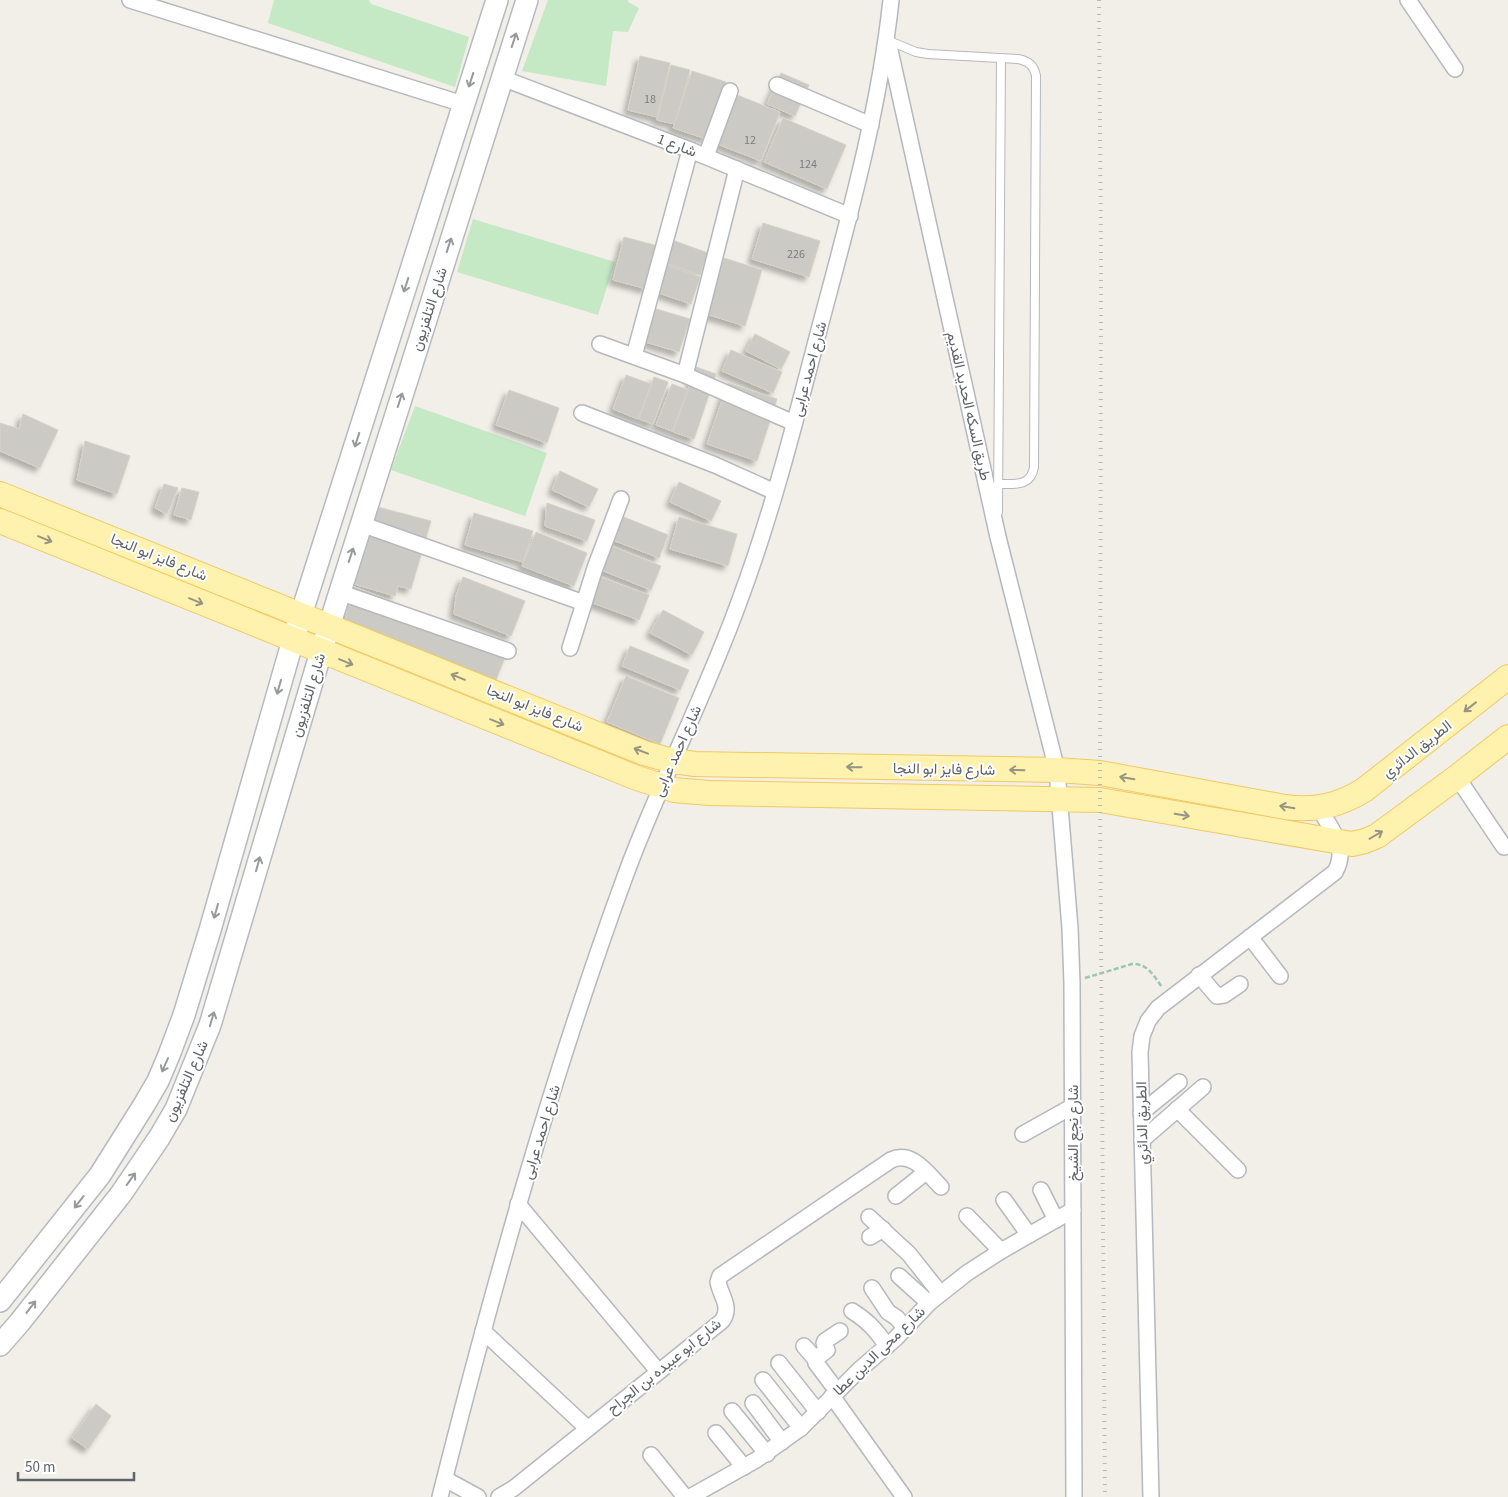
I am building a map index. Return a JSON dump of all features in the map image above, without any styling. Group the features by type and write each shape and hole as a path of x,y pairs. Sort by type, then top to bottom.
{"main road":[{"name":"شارع فايز ابو النجا","path":"0,494 644,753 673,761 711,765 1056,770 1100,773"},
{"name":"شارع فايز ابو النجا","path":"0,521 321,652 660,786 691,792 1100,800 1339,842"},
{"name":"الطريق الدائري","path":"1100,773 1302,809 1319,808 1350,799 1364,790 1508,677"},
{"path":"1339,842 1352,844 1377,836 1508,737"}],"street":[{"path":"130,0 463,104"},
{"name":"شارع التلفزيون","path":"0,1300 100,1175 130,1129 158,1081 184,1015 293,640 497,0"},
{"name":"شارع التلفزيون","path":"0,1345 121,1194 150,1152 176,1109 210,1025 339,592 527,0"},
{"name":"شارع احمد عرابى","path":"440,1497 518,1204 595,964 628,869 660,786 673,761 739,604 775,492 850,216 872,125 887,40 891,0"},
{"path":"1408,0 1456,69"},
{"name":"طريق السكه الحديد القديم","path":"887,40 998,537 1056,770"},
{"name":"شارع 1","path":"502,78 706,156 850,216"},
{"path":"777,85 872,125"},
{"path":"706,156 730,91"},
{"path":"634,356 690,150"},
{"path":"685,375 737,169"},
{"path":"600,344 685,375 794,423"},
{"path":"582,414 688,454 775,492"},
{"path":"570,648 621,499"},
{"path":"361,524 584,603"},
{"path":"339,592 508,651"},
{"name":"شارع نجع الشيخ","path":"1056,770 1070,928 1072,983 1074,1497"},
{"path":"1457,777 1504,847"},
{"path":"1319,808 1339,842"},
{"name":"الطريق الدائري","path":"1151,1497 1141,1113 1140,1052 1142,1036 1148,1021 1158,1008 1334,872 1340,863 1341,852 1339,842"},
{"path":"1250,937 1280,976"},
{"path":"1199,975 1217,996 1224,996 1240,984"},
{"path":"1141,1113 1179,1082"},
{"path":"1142,1140 1203,1086"},
{"path":"1023,1134 1073,1106"},
{"path":"1177,1108 1238,1170"},
{"name":"شارع ابو عبيده بن الجراح","path":"498,1497 514,1488 722,1321 726,1316 727,1309 718,1282 720,1276 897,1157 911,1159 941,1187"},
{"path":"896,1196 926,1172"},
{"path":"1042,1190 1056,1220"},
{"path":"1004,1200 1029,1235"},
{"path":"518,1204 658,1371"},
{"name":"شارع محى الدين عطا","path":"690,1497 766,1454 801,1428 934,1298 966,1273 1000,1251 1073,1210"},
{"path":"967,1216 1000,1251"},
{"path":"869,1217 876,1233 920,1267 934,1298"},
{"path":"899,1276 934,1298"},
{"path":"872,1288 888,1312 898,1318 905,1328"},
{"path":"852,1311 866,1320 875,1329 887,1346"},
{"path":"483,1331 587,1428"},
{"path":"816,1360 827,1350 825,1341 840,1331"},
{"path":"804,1346 816,1360 817,1365 835,1394 904,1497"},
{"path":"779,1363 818,1412"},
{"path":"763,1380 801,1428"},
{"path":"753,1403 782,1442"},
{"path":"732,1411 766,1454"},
{"path":"716,1433 744,1467"},
{"path":"651,1455 685,1497"},
{"path":"445,1479 478,1497"}],"lane":[{"path":"887,40 916,52 928,54 1025,60 1035,70 1034,467 1031,476 1024,483 998,484"},
{"path":"998,537 1001,58"}],"path":[{"path":"1072,983 1132,964 1138,964 1150,971 1170,998"}],"green space":[{"path":"274,0 369,0 371,4 469,37 455,87 268,23"},
{"path":"548,0 628,0 628,2 639,8 628,32 613,31 606,86 522,71"},
{"path":"473,219 615,262 598,315 457,272"},
{"path":"415,406 547,453 525,516 391,470"}],"building":[{"path":"640,56 670,63 657,117 628,110"},
{"path":"671,65 690,70 675,124 657,120"},
{"path":"692,71 726,82 707,139 673,128"},
{"path":"781,73 809,85 795,116 767,104"},
{"path":"737,95 780,112 761,161 717,144"},
{"path":"783,118 846,145 827,189 764,162"},
{"path":"763,223 820,241 809,277 752,259"},
{"path":"624,237 658,246 647,289 613,280"},
{"path":"672,240 708,253 700,275 663,262"},
{"path":"724,258 762,270 745,326 706,314"},
{"path":"666,265 700,277 691,304 656,292"},
{"path":"653,308 690,319 679,352 642,341"},
{"path":"755,334 790,352 781,369 746,351"},
{"path":"731,350 782,372 773,393 722,371"},
{"path":"696,367 716,374 694,439 673,432"},
{"path":"626,375 651,384 638,419 613,409"},
{"path":"654,377 668,382 653,424 639,419"},
{"path":"728,383 777,399 757,461 707,444"},
{"path":"672,384 688,390 672,431 656,425"},
{"path":"509,390 559,408 547,443 496,425"},
{"path":"23,414 58,430 40,468 0,451 0,423 19,429"},
{"path":"85,441 130,456 117,494 77,480"},
{"path":"560,471 598,489 589,507 552,490"},
{"path":"679,482 721,501 711,521 670,502"},
{"path":"164,484 178,488 167,514 155,508"},
{"path":"182,488 199,492 191,520 174,515"},
{"path":"547,503 595,520 587,541 545,526"},
{"path":"374,506 431,521 411,589 398,586 395,596 347,582"},
{"path":"474,513 533,531 523,562 465,545"},
{"path":"619,515 668,535 659,558 610,539"},
{"path":"679,517 737,534 728,566 670,549"},
{"path":"536,532 587,553 574,586 522,566"},
{"path":"611,546 661,566 651,590 601,570"},
{"path":"463,577 525,601 511,636 454,614 456,596"},
{"path":"600,577 649,595 639,620 590,602"},
{"path":"350,585 509,648 495,682 345,623"},
{"path":"663,610 704,632 692,655 650,633"},
{"path":"630,646 689,670 680,690 622,666"},
{"path":"626,676 679,698 660,744 607,722"},
{"path":"96,1404 111,1416 88,1449 72,1438"}],"railway":[{"path":"1099,0 1101,256 1100,800 1105,1497"}]}
